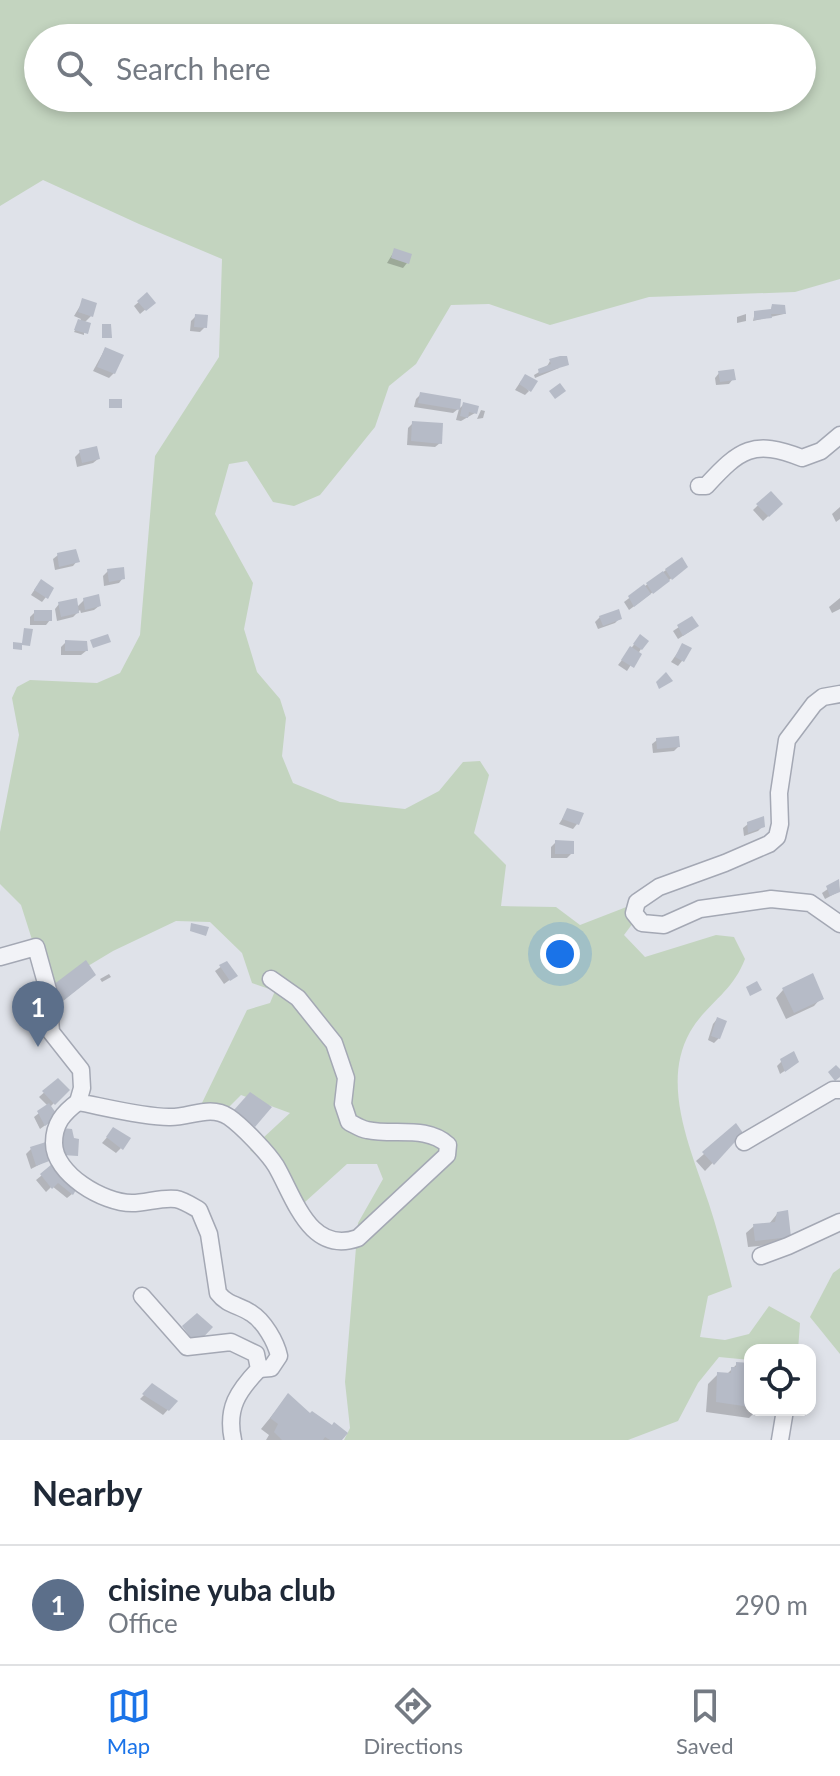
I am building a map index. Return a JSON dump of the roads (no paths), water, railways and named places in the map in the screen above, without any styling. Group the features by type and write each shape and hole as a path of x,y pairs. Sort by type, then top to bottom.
{"street":[{"path":"699,486 706,486 729,462 752,449 777,448 802,458 821,451 840,435"},
{"path":"840,694 823,697 814,704 787,740 779,793 780,824 777,837 769,844 725,863 659,887 637,902 634,913 642,923 664,925 700,909 771,899 810,903 840,924"},
{"path":"0,957 36,947 48,990 51,1032 81,1070 82,1088 78,1102 66,1110 54,1133 54,1152 61,1165 87,1189 104,1198 129,1203 176,1199 199,1210 209,1234 218,1293 223,1299 254,1314 276,1343 279,1356 271,1368 259,1369 240,1389 232,1410 233,1440"},
{"path":"78,1102 170,1118 202,1111 227,1115 274,1164 291,1199 320,1237 336,1243 358,1238 447,1155 448,1145 440,1138 421,1133 366,1130 349,1122 343,1104 346,1078 334,1043 298,998 271,979"},
{"path":"744,1142 833,1090 840,1090"},
{"path":"761,1256 840,1222"},
{"path":"142,1296 187,1347 231,1342 256,1354 259,1369"},
{"path":"780,1440 784,1416"}],"place":[{"name":"chisine yuba club","path":"38,1047"}]}
